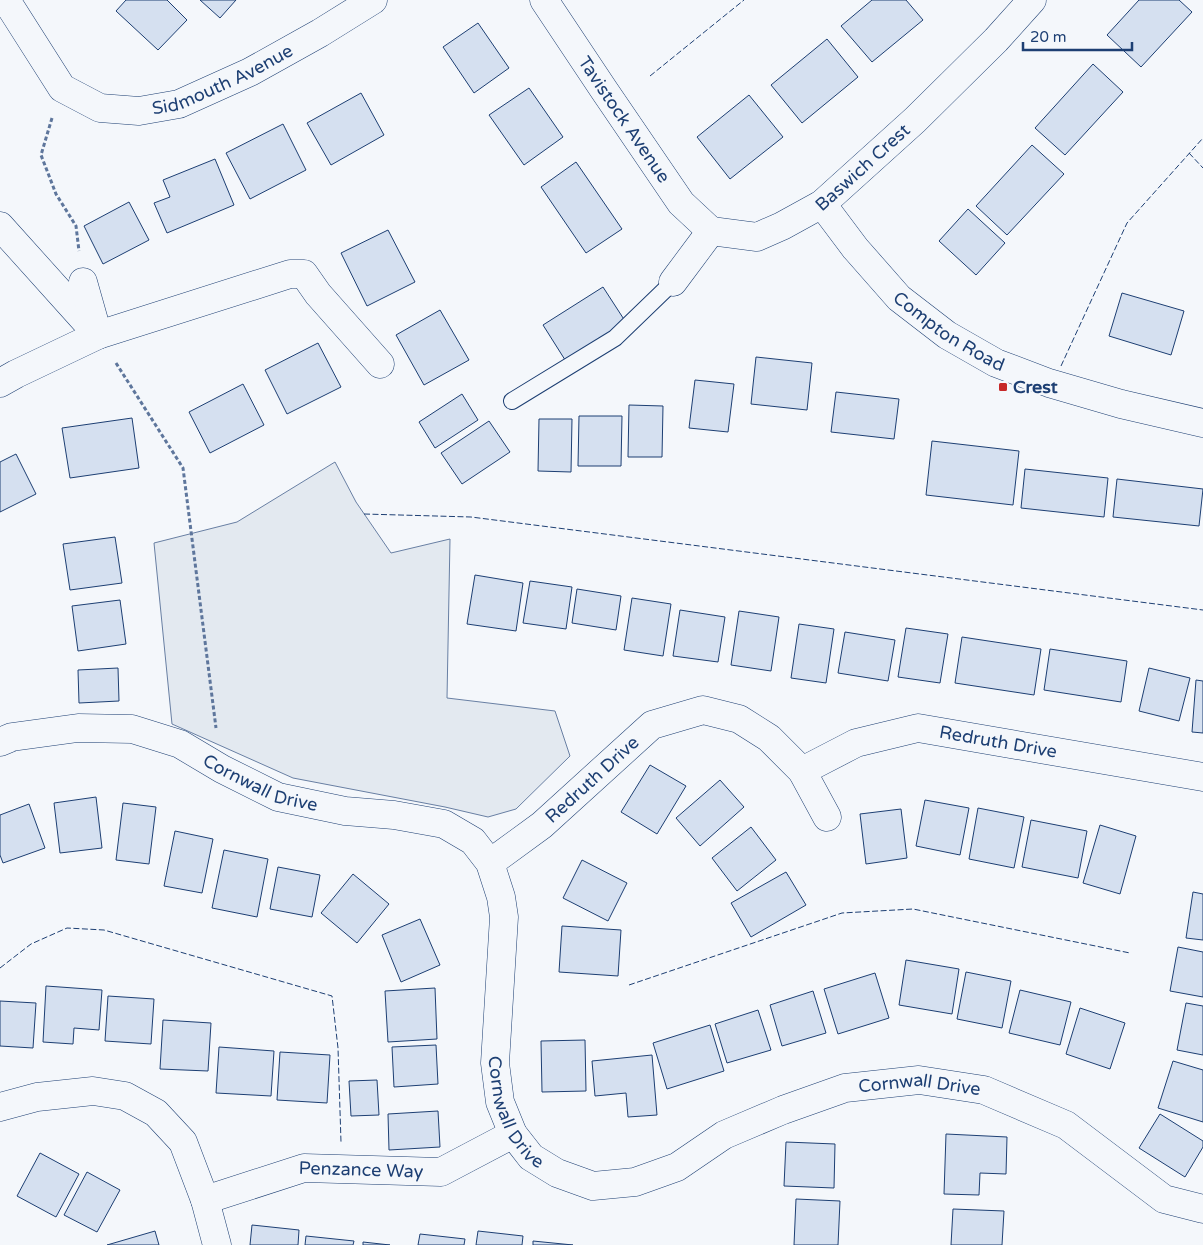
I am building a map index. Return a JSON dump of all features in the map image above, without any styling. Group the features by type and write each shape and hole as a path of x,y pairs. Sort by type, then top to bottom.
{"street":[{"path":"6,0 62,88"},
{"name":"Sidmouth Avenue","path":"62,88 100,108 139,110 180,104 250,72 320,33 373,0"},
{"name":"Tavistock Avenue","path":"544,0 682,203 711,231"},
{"name":"Baswich Crest","path":"711,231 757,237 782,226 822,204 915,120 996,40 1032,0"},
{"name":"Compton Road","path":"822,204 855,248 899,298 947,335 996,363 1049,383 1120,404 1203,423"},
{"path":"0,226 98,335"},
{"path":"673,282 711,231"},
{"path":"0,383 98,335 290,274 304,274 318,294 380,364"},
{"path":"83,282 98,335"},
{"name":"Redruth Drive","path":"490,862 542,825 652,725 703,710 738,719 769,738 802,772 827,817"},
{"name":"Cornwall Drive","path":"0,742 12,737 78,728 132,729 180,744 222,769 278,797 345,810 394,815 444,824 473,841 490,862 501,897 504,917 495,1063 500,1102 513,1134 530,1157 557,1173 592,1186 635,1182 677,1168 724,1135 792,1107 845,1088 919,1080 984,1090 1066,1125 1164,1199 1203,1210"},
{"name":"Redruth Drive","path":"802,772 856,743 918,728 1203,777"},
{"path":"0,1107 37,1097 93,1091 125,1096 156,1113 183,1142 205,1200 217,1245"},
{"name":"Penzance Way","path":"205,1200 304,1168 441,1172 513,1134"}],"lane":[{"path":"512,401 615,338 673,282"}],"path":[{"path":"62,88 41,156 56,194 76,226 83,282"},
{"path":"98,335 183,468 222,769"}],"shaded area":[{"path":"335,462 356,502 391,553 450,539 447,698 555,711 570,756 516,809 488,817 293,778 172,724 154,543 237,522"}],"building":[{"path":"126,0 167,0 187,20 158,50 116,11"},
{"path":"200,0 236,0 220,18"},
{"path":"872,0 906,0 923,20 872,62 841,26"},
{"path":"1139,0 1179,0 1192,12 1141,67 1107,35"},
{"path":"478,23 509,68 474,93 443,47"},
{"path":"827,39 858,77 802,123 771,85"},
{"path":"1093,64 1123,92 1065,155 1035,128"},
{"path":"529,88 563,137 524,165 489,115"},
{"path":"361,93 384,135 331,165 307,123"},
{"path":"749,95 783,137 730,179 697,137"},
{"path":"283,124 306,170 250,199 226,153"},
{"path":"1032,145 1064,174 1007,235 976,206"},
{"path":"215,159 234,205 167,233 154,203 170,197 163,180"},
{"path":"576,162 622,229 586,253 541,187"},
{"path":"129,202 149,240 103,264 84,226"},
{"path":"968,209 1005,243 976,275 939,241"},
{"path":"388,230 415,282 367,306 341,253"},
{"path":"603,287 627,324 567,363 543,325"},
{"path":"1122,293 1184,311 1171,355 1109,336"},
{"path":"440,310 469,360 424,385 396,335"},
{"path":"318,343 341,387 287,414 265,370"},
{"path":"756,357 812,363 807,410 751,404"},
{"path":"695,380 734,384 728,432 689,428"},
{"path":"243,384 264,425 210,453 189,412"},
{"path":"836,392 899,399 894,439 831,432"},
{"path":"462,394 478,420 435,448 419,422"},
{"path":"629,405 663,406 662,457 628,457"},
{"path":"579,416 622,416 621,466 578,466"},
{"path":"132,418 139,468 70,478 62,428"},
{"path":"539,419 572,419 571,472 538,471"},
{"path":"489,421 510,452 462,484 441,453"},
{"path":"932,441 1019,451 1013,505 926,495"},
{"path":"16,454 36,494 0,512 0,462"},
{"path":"1025,469 1108,478 1104,517 1021,508"},
{"path":"1117,479 1203,489 1199,526 1113,517"},
{"path":"115,537 122,583 70,590 63,544"},
{"path":"475,575 523,583 516,631 467,624"},
{"path":"530,581 572,587 566,629 523,623"},
{"path":"577,589 621,596 616,630 572,623"},
{"path":"632,598 671,604 663,656 624,650"},
{"path":"120,600 126,644 78,651 72,606"},
{"path":"680,610 725,617 718,662 673,656"},
{"path":"739,611 779,617 771,671 731,665"},
{"path":"799,624 834,629 826,683 791,678"},
{"path":"906,628 948,634 940,683 898,677"},
{"path":"845,632 895,640 888,681 838,673"},
{"path":"962,637 1041,649 1034,695 955,683"},
{"path":"1050,649 1127,661 1121,702 1044,690"},
{"path":"118,668 119,701 79,703 78,670"},
{"path":"1149,668 1190,678 1179,721 1139,711"},
{"path":"1196,680 1203,681 1203,733 1192,732"},
{"path":"650,765 686,786 657,834 621,812"},
{"path":"720,780 744,807 700,846 676,818"},
{"path":"96,797 102,848 60,853 54,803"},
{"path":"925,800 969,808 960,855 916,846"},
{"path":"123,803 156,807 149,864 116,860"},
{"path":"29,804 45,848 3,863 0,855 0,815"},
{"path":"978,808 1024,817 1014,868 969,859"},
{"path":"901,809 907,858 866,864 860,814"},
{"path":"1031,820 1087,831 1078,878 1022,867"},
{"path":"1100,825 1136,836 1120,894 1083,883"},
{"path":"751,827 776,860 737,891 712,858"},
{"path":"175,831 213,839 202,893 164,886"},
{"path":"224,850 268,859 257,917 212,908"},
{"path":"582,860 627,883 608,921 563,898"},
{"path":"278,867 320,875 312,917 270,909"},
{"path":"786,872 806,905 751,937 731,903"},
{"path":"353,874 389,904 357,943 321,913"},
{"path":"1193,892 1203,894 1203,940 1186,938"},
{"path":"420,919 440,965 401,982 382,935"},
{"path":"562,926 621,930 618,976 559,972"},
{"path":"1178,947 1203,952 1203,997 1170,991"},
{"path":"906,960 959,969 952,1014 899,1005"},
{"path":"966,972 1011,981 1002,1028 957,1019"},
{"path":"875,973 889,1018 838,1034 824,989"},
{"path":"46,986 102,990 99,1030 74,1028 73,1044 43,1042"},
{"path":"435,988 437,1039 388,1042 385,991"},
{"path":"1020,990 1071,1002 1060,1045 1009,1033"},
{"path":"813,991 826,1033 782,1046 770,1005"},
{"path":"108,996 154,999 151,1044 105,1041"},
{"path":"0,1001 36,1003 33,1048 0,1046"},
{"path":"1186,1003 1203,1006 1203,1055 1177,1050"},
{"path":"1080,1008 1125,1023 1110,1069 1066,1054"},
{"path":"758,1010 771,1050 727,1063 715,1024"},
{"path":"163,1020 211,1023 208,1071 160,1069"},
{"path":"710,1025 724,1071 667,1089 653,1043"},
{"path":"585,1040 586,1091 542,1092 541,1041"},
{"path":"436,1045 438,1084 394,1087 392,1047"},
{"path":"219,1047 274,1051 271,1096 216,1093"},
{"path":"280,1052 330,1055 327,1103 277,1100"},
{"path":"652,1055 657,1115 628,1117 626,1093 595,1096 592,1061"},
{"path":"1173,1061 1203,1070 1203,1122 1158,1108"},
{"path":"377,1080 379,1115 351,1116 349,1081"},
{"path":"438,1111 440,1147 389,1150 388,1114"},
{"path":"1160,1114 1203,1141 1203,1147 1185,1177 1139,1148"},
{"path":"946,1134 1007,1137 1006,1174 980,1173 979,1195 944,1194"},
{"path":"786,1142 835,1144 834,1188 784,1186"},
{"path":"40,1153 79,1174 56,1217 17,1196"},
{"path":"87,1172 120,1190 97,1232 64,1215"},
{"path":"796,1199 840,1201 838,1245 794,1245"},
{"path":"953,1209 1004,1211 1002,1245 951,1245"},
{"path":"252,1225 299,1230 298,1245 250,1245"},
{"path":"155,1231 159,1245 107,1245"},
{"path":"478,1231 523,1236 522,1245 476,1245"},
{"path":"420,1234 465,1239 464,1245 418,1245"},
{"path":"306,1236 354,1241 353,1245 305,1245"},
{"path":"533,1241 573,1245 533,1245"},
{"path":"363,1242 390,1245 363,1245"}],"fence":[{"path":"650,76 744,0"},
{"path":"1061,366 1127,223 1203,138"},
{"path":"1189,153 1203,168"},
{"path":"364,514 471,517 1203,610"},
{"path":"629,985 842,913 913,909 1130,953"},
{"path":"0,968 31,944 67,928 104,930 332,996 338,1048 341,1142"}],"place":[{"name":"Crest","path":"1003,387"}]}
